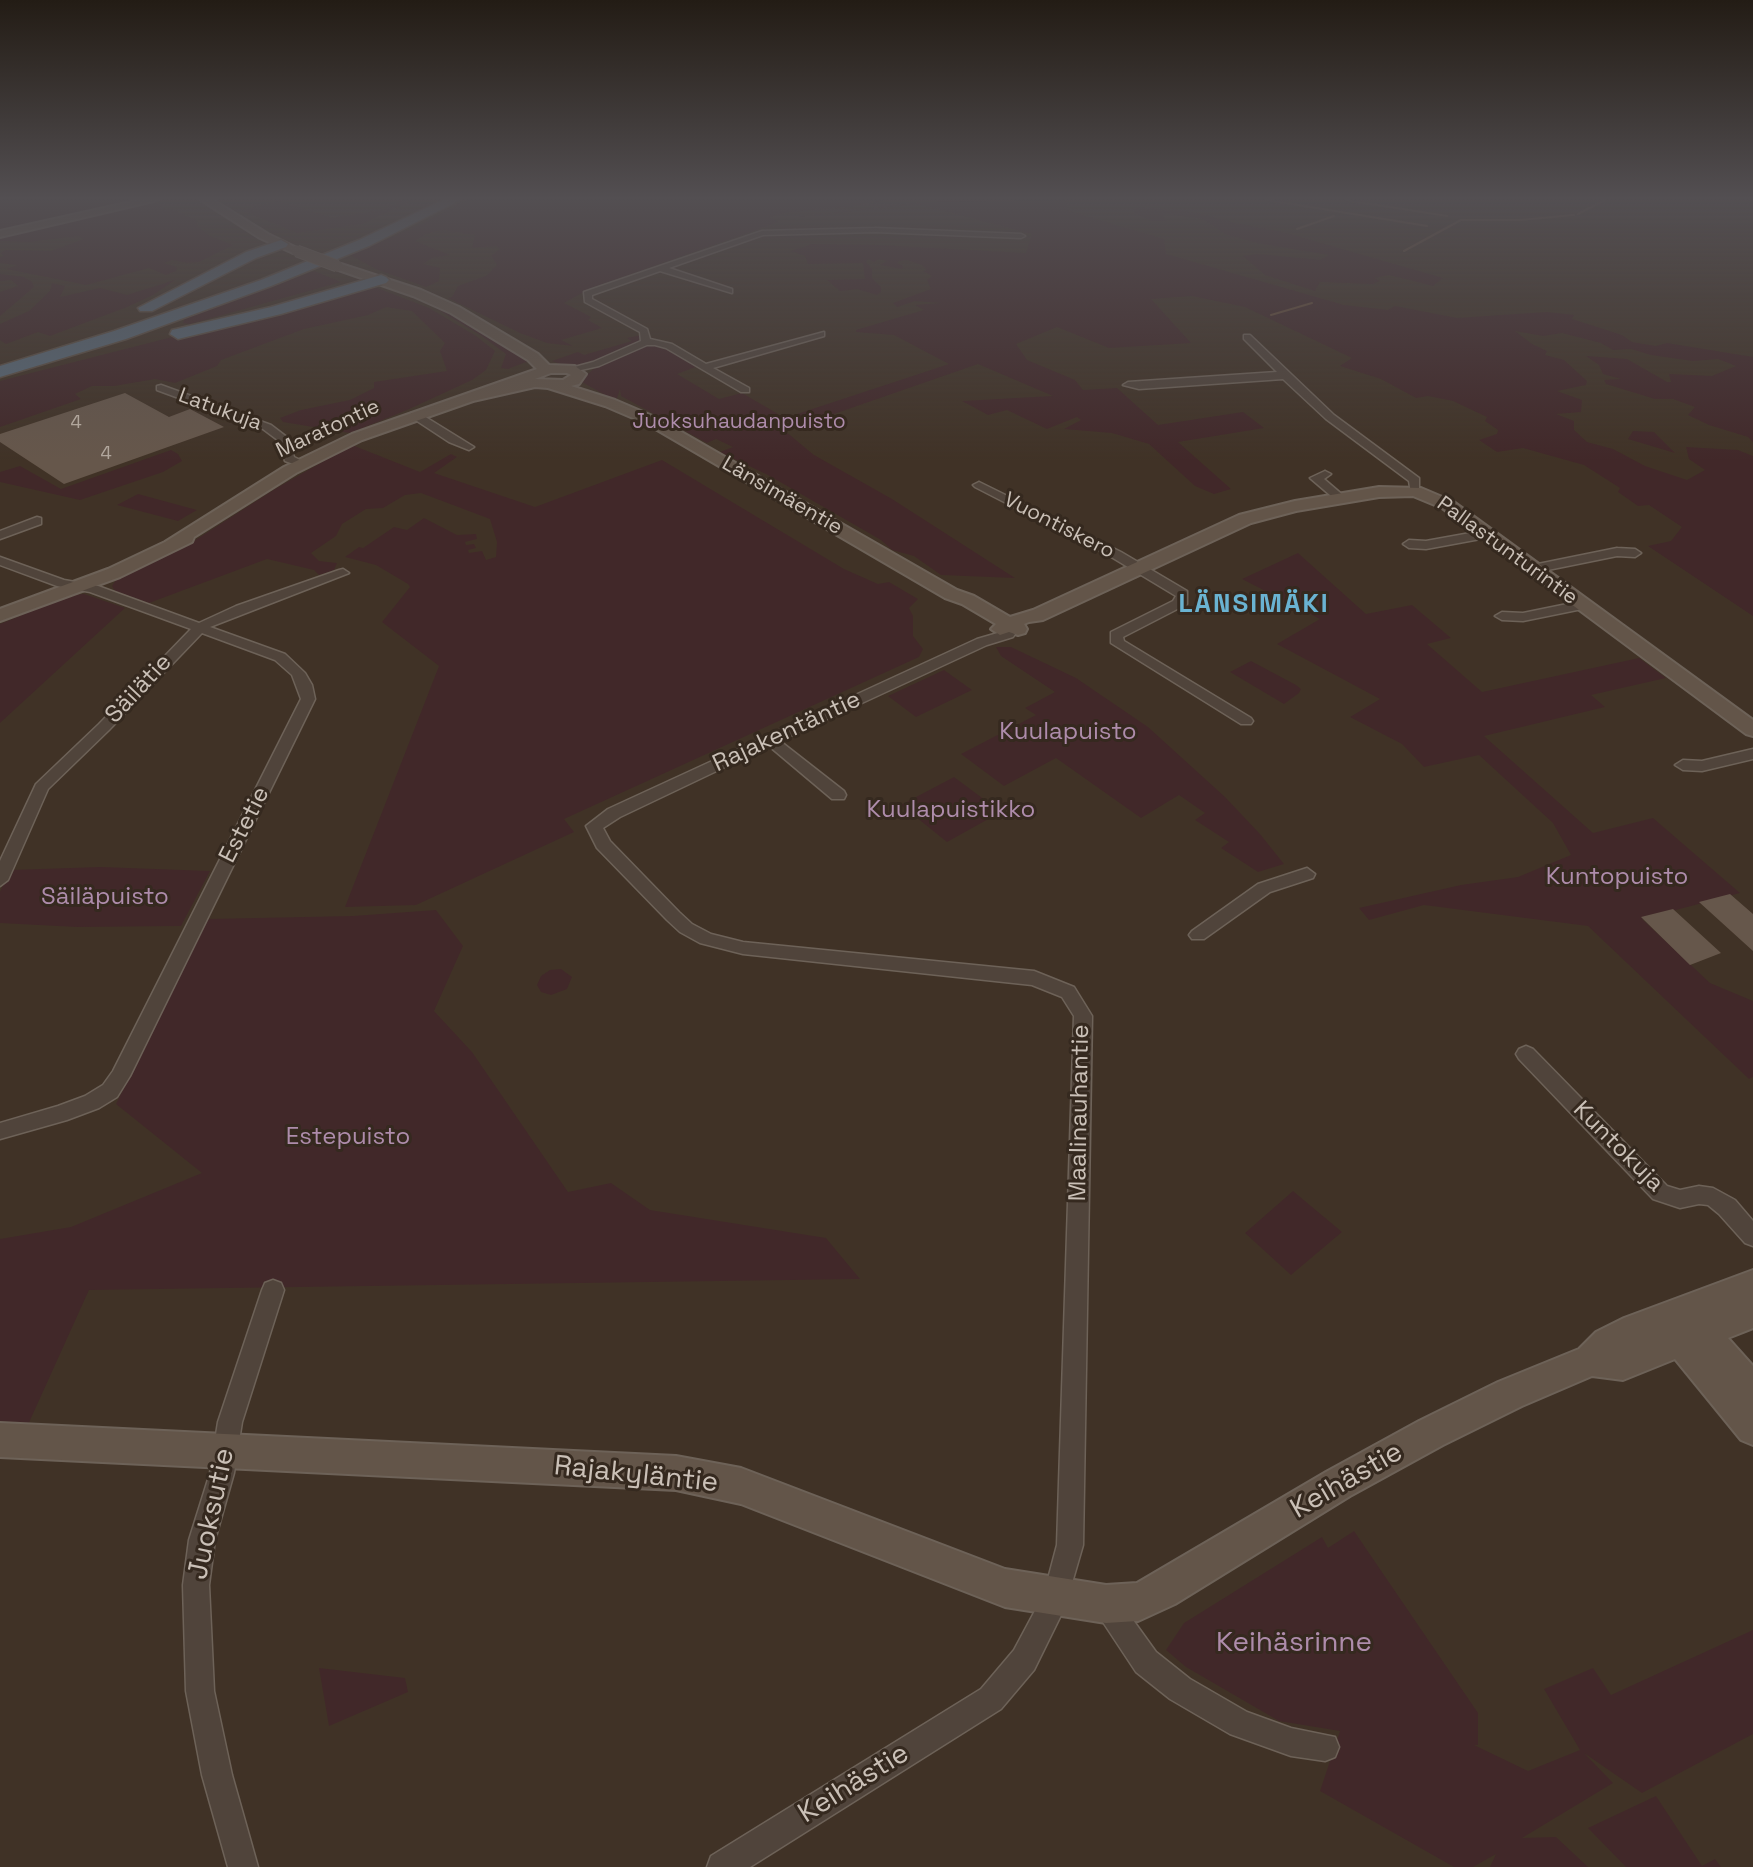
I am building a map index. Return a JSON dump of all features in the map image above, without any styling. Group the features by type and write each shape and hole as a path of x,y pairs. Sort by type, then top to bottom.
{"highway":[{"path":"0,363 135,312 186,287"},
{"path":"0,363 127,324 231,287"},
{"path":"0,372 120,335 255,287"},
{"path":"0,379 275,311 357,287"}],"main road":[{"name":"Länsimäentie","path":"399,287 455,310 533,357 572,374 610,403"},
{"name":"Länsimäentie","path":"533,357 545,378 652,421 951,594 960,605 1009,629"},
{"name":"Maratontie","path":"0,615 126,567 188,537 209,521 302,464 357,437 474,397 545,378 572,374"},
{"name":"Pallastunturintie","path":"1009,629 1034,621 1035,616 1249,518 1391,491 1415,491 1438,499 1753,730"},
{"path":"1683,1326 1753,1284"},
{"path":"1683,1326 1753,1313"},
{"path":"1683,1326 1753,1391"},
{"path":"1683,1326 1753,1428"},
{"name":"Keihästie","path":"1106,1604 1138,1602 1162,1591 1386,1457 1510,1394 1591,1360 1623,1364 1683,1326"},
{"name":"Rajakyläntie","path":"0,1440 676,1473 741,1486 1005,1588 1106,1604"}],"street":[{"path":"607,287 586,295 588,300 644,331 646,342"},
{"path":"717,287 729,291"},
{"path":"705,367 821,334"},
{"path":"1247,337 1283,375 1330,417 1415,480 1415,491"},
{"path":"572,374 646,342 665,344 745,390"},
{"path":"1128,385 1283,375"},
{"name":"Latukuja","path":"161,388 267,427 284,439 289,459 302,464"},
{"path":"415,415 453,440 469,447"},
{"path":"1325,474 1316,478 1342,499"},
{"name":"Vuontiskero","path":"979,485 1179,591 1184,598 1178,604 1119,633 1116,638 1118,643 1246,720"},
{"path":"0,535 37,521"},
{"path":"1409,544 1426,545 1487,534"},
{"path":"1533,569 1616,552 1636,553"},
{"name":"Estetie","path":"0,561 270,653 290,664 305,685 308,699 120,1076 110,1091 92,1102 60,1114 0,1131"},
{"name":"Säilätie","path":"0,880 41,787 104,727 199,628 241,609 343,573"},
{"path":"1502,616 1523,617 1582,605"},
{"name":"Rajakentäntie","path":"594,826 614,813 1009,629"},
{"path":"770,740 838,795"},
{"path":"1683,765 1702,766 1753,754"},
{"name":"Maalinauhantie","path":"594,826 603,844 673,916 686,928 714,942 743,948 1034,978 1060,988 1074,999 1083,1016 1084,1043 1070,1533 1066,1567 1056,1598"},
{"path":"1198,935 1276,881 1307,874"},
{"name":"Kuntokuja","path":"1526,1054 1660,1193 1680,1199 1699,1195 1713,1197 1727,1207 1753,1236"},
{"name":"Juoksutie","path":"243,1867 217,1775 205,1715 196,1634 195,1585 202,1540 222,1473 230,1422 273,1290"},
{"name":"Keihästie","path":"722,1867 991,1699 1024,1660 1056,1598"},
{"path":"1106,1604 1146,1662 1180,1689 1240,1724 1291,1742 1325,1747"}],"green space":[{"path":"15,287 34,287 0,316 0,292"},
{"path":"51,287 64,287 60,297 100,288 127,295 152,287 165,287 127,307 50,336 38,332 6,344 0,340 0,324 29,311"},
{"path":"270,287 323,287 190,324 183,323 184,319"},
{"path":"368,287 375,287 429,308 476,336 495,351 486,370 472,380 350,433 283,422 280,418 301,410 350,400 374,388 374,382 447,371 440,351 445,343 412,311 386,307 368,315 304,329 221,360 217,366 175,383 155,379 114,386 92,386 75,394 81,399 0,427 0,381"},
{"path":"385,287 408,293 469,321 534,362 508,369 501,368 506,354 429,304"},
{"path":"457,287 593,287 564,303 591,317 588,320 602,328 561,340 573,346 547,343 448,298 452,297"},
{"path":"835,287 881,287 881,292 877,295 857,289 840,291"},
{"name":"Juoksuhaudanpuisto","path":"1282,287 1344,305 1388,310 1395,306 1457,318 1547,312 1574,315 1572,319 1622,335 1632,342 1656,346 1667,343 1753,357 1753,442 1748,437 1709,425 1688,415 1695,407 1673,399 1655,399 1606,384 1604,380 1621,379 1603,374 1599,365 1586,356 1627,359 1667,382 1671,382 1669,374 1712,376 1736,366 1718,359 1693,361 1631,349 1613,350 1601,343 1562,333 1543,336 1515,331 1547,351 1545,355 1564,360 1587,381 1586,385 1557,391 1582,400 1581,412 1556,414 1574,421 1574,430 1587,442 1613,449 1645,466 1687,480 1705,470 1689,459 1686,447 1738,450 1753,456 1753,616 1648,546 1671,541 1682,527 1649,505 1638,506 1618,492 1620,488 1584,465 1523,448 1497,452 1479,440 1497,434 1498,430 1485,421 1487,417 1453,401 1428,396 1416,398 1381,379 1340,366 1352,358 1245,307 1192,296 1151,299 1191,343 1109,348 1057,327 1016,344 1027,360 1075,380 1083,390 1117,388 1158,425 1243,412 1264,428 1178,442 1231,489 1214,494 1195,486 1149,444 1112,433 1064,429 1081,420 1077,417 1047,429 1007,410 988,415 962,401 1053,396 978,364 785,431 814,455 892,499 1015,578 941,575 914,556 892,550 881,540 768,475 720,452 733,447 716,439 707,443 621,396 620,389 616,401 580,381 596,367 644,346 657,345 698,366 677,374 719,399 742,393 785,418 949,364 894,335 856,332 924,310 915,305 941,303 915,301 897,307 893,303 931,289"},
{"path":"641,335 640,341 634,345 582,366 568,367 552,361 578,352 584,355 632,341 627,338"},
{"path":"1633,431 1654,432 1675,453 1628,439"},
{"path":"352,445 420,472 451,454 457,457 434,473 535,507 662,460 844,569 878,584 889,582 918,599 909,608 913,616 913,636 923,649 919,657 564,819 574,832 416,905 345,907 439,666 382,622 410,587 408,584 376,565 345,557 394,527 407,530 424,518 457,535 476,534 477,539 465,542 466,545 474,544 476,548 468,550 469,553 482,551 486,560 496,557 497,542 490,519 421,493 405,495 383,508 366,509 342,524 336,536 311,553 319,561 337,563 334,570 319,575 314,570 267,559 149,603 115,591 112,586 116,580 183,548 275,489"},
{"path":"171,450 178,454 182,461 163,472 80,500 0,482 0,472 20,466 61,489"},
{"path":"138,494 197,510 178,521 117,505"},
{"name":"Kuntopuisto","path":"1298,553 1366,614 1412,605 1451,638 1427,644 1482,692 1639,658 1666,678 1591,695 1605,707 1484,736 1593,833 1653,818 1740,893 1642,919 1710,983 1753,1001 1753,1077 1749,1079 1588,926 1424,905 1369,920 1359,908 1461,885 1518,877 1571,855 1553,823 1479,755 1424,767 1402,744 1350,717 1380,699 1277,644 1320,619 1242,579"},
{"path":"84,594 125,608 0,723 0,624 71,595"},
{"name":"Kuulapuisto","path":"996,647 1011,647 1076,678 1148,727 1225,797 1284,864 1258,872 1221,848 1229,842 1195,820 1205,813 1179,795 1141,818 1056,758 1004,786 961,754 1036,715 1025,708 1055,692 1001,656"},
{"path":"1251,661 1296,685 1301,689 1299,693 1284,704 1230,672"},
{"path":"944,670 972,690 916,717 888,696"},
{"name":"Kuulapuistikko","path":"954,777 1001,812 947,842 901,805"},
{"name":"Säiläpuisto","path":"101,867 210,871 181,926 77,927 0,923 0,892 10,870"},
{"name":"Estepuisto","path":"436,910 463,946 434,1011 472,1052 568,1192 611,1183 650,1210 826,1238 860,1279 89,1290 27,1427 0,1426 0,1239 71,1227 202,1173 116,1104 208,919 353,916"},
{"path":"561,969 572,977 567,989 551,995 541,992 537,985 541,976 550,970"},
{"path":"1293,1191 1342,1232 1291,1275 1245,1233"},
{"name":"Keihäsrinne","path":"1354,1531 1478,1713 1478,1745 1474,1745 1528,1771 1580,1750 1544,1689 1593,1668 1611,1695 1753,1630 1753,1734 1642,1793 1584,1753 1613,1783 1522,1838 1556,1837 1588,1867 1490,1867 1496,1854 1473,1867 1454,1867 1320,1791 1340,1731 1279,1721 1186,1667 1166,1650 1184,1623 1322,1537 1328,1548"},
{"path":"319,1668 405,1678 408,1692 329,1726"},
{"path":"1656,1796 1702,1866 1715,1859 1721,1867 1626,1867 1588,1828"}],"building":[{"path":"125,393 169,417 190,409 224,427 64,484 0,442 0,434"},
{"path":"1730,894 1753,914 1753,951 1699,902"},
{"path":"1673,909 1721,953 1690,965 1641,917"}],"waterway":[{"path":"1271,315 1312,303"}],"district":[{"name":"LÄNSIMÄKI","path":"1254,605"}]}
